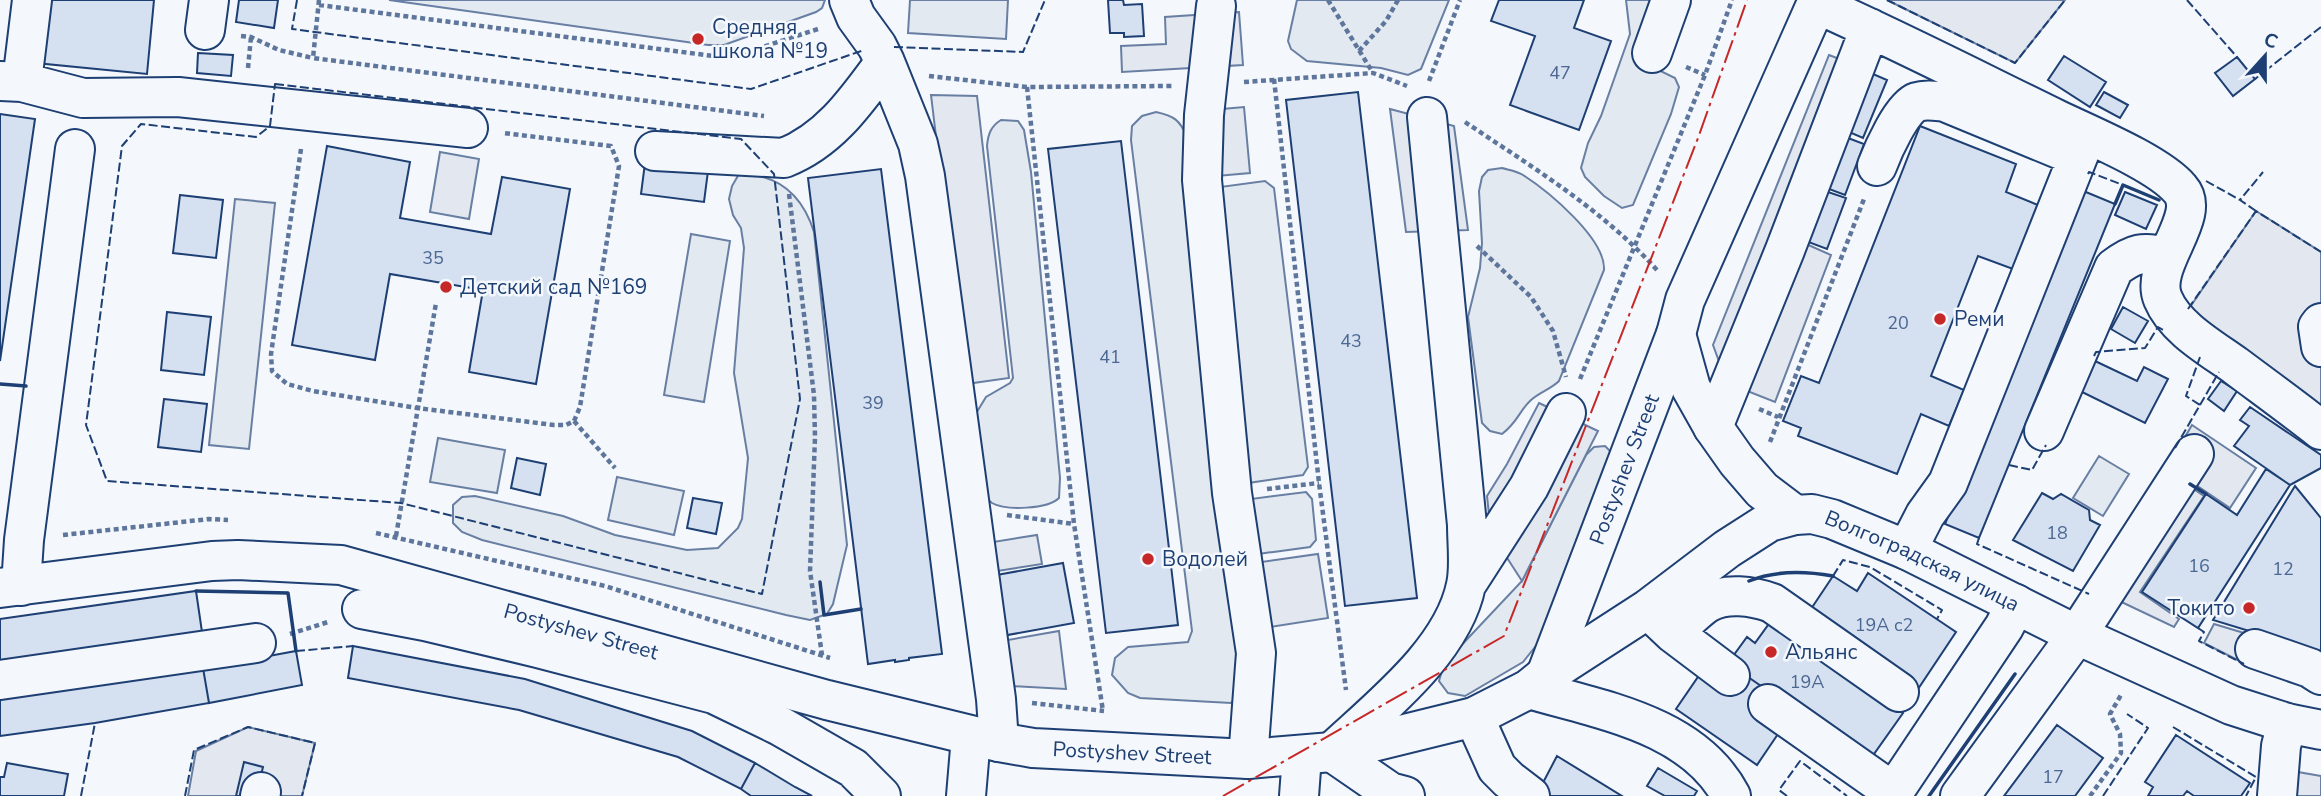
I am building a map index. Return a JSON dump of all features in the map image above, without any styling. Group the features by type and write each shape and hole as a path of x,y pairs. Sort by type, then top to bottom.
{"main road":[{"path":"32,0 11,82 83,98 178,97 468,128"},
{"path":"1652,53 1671,0"},
{"path":"1818,2 2082,145"},
{"name":"Postyshev Street","path":"10,587 238,559 341,565 827,700 985,739 1033,748 1248,759 1317,754 1474,718 1538,682 1676,334 1685,300 1818,2"},
{"path":"1216,6 1204,115 1202,180 1232,493 1256,653 1248,759"},
{"path":"853,9 885,62 918,144 925,176 996,699 966,796"},
{"path":"1713,427 1785,250 1870,28"},
{"path":"655,151 784,158 802,151 828,132 885,62"},
{"path":"1877,166 1900,118 1914,102 1926,100 1945,102 2154,168 2182,190 2186,202 2184,220 2167,257 2161,279 2161,296 2172,315 2193,334 2321,430"},
{"path":"1431,101 1437,222 1467,525 1466,585"},
{"path":"1907,550 1924,514 1948,483 2082,145"},
{"path":"10,587 24,540 75,149"},
{"path":"2044,431 2114,268 2128,258 2147,252 2167,257"},
{"path":"2321,323 2318,327 2321,347"},
{"path":"1676,334 1691,388 1713,427 1762,490 1795,515"},
{"path":"1299,796 1317,754 1419,670 1442,639 1466,585 1529,487 1569,406"},
{"path":"1961,796 2077,635 2194,454"},
{"name":"Волгоградская улица","path":"1538,682 1660,621 1727,549 1759,528 1769,522 1795,515 1812,514 1832,519 1907,550 2077,635 2231,705 2304,727"},
{"path":"1660,621 1728,597 1759,598 1772,603 1899,692"},
{"path":"1768,704 1892,794 2004,627 2016,604"},
{"path":"362,609 538,648 714,694 780,726 853,768 881,796"},
{"path":"1660,621 1730,676"},
{"path":"0,680 256,643"},
{"path":"2255,649 2310,668 2321,675"},
{"path":"1538,682 1644,723 1683,744 1704,761 1731,796"},
{"path":"1474,718 1497,768 1530,796"},
{"path":"2277,796 2281,746 2304,727"},
{"path":"1317,754 1390,792 1405,796"}],"path":[{"path":"1328,0 1373,73"},
{"path":"1359,51 1386,21 1398,0"},
{"path":"1431,101 1460,0"},
{"path":"1569,406 1705,75 1732,0"},
{"path":"768,117 313,58 319,3 721,57 738,55 853,9"},
{"path":"885,62 915,74 1027,87 1208,86 1373,73 1431,101 1573,195 1634,244"},
{"path":"1274,79 1319,483 1346,691"},
{"path":"996,699 1103,711 1074,524 1027,87"},
{"path":"307,110 271,354 272,372 287,384 313,391 417,408 566,425 574,421 580,407 619,166 611,146 468,128"},
{"path":"784,158 814,395 810,572 822,655"},
{"path":"1778,417 1877,166"},
{"path":"1437,222 1483,250 1531,297 1553,331 1569,406"},
{"path":"396,536 436,303"},
{"path":"574,421 615,468"},
{"path":"1270,488 1319,483"},
{"path":"972,522 998,515 1035,517 1074,524"},
{"path":"256,643 321,625 362,609"},
{"path":"2090,796 2121,753 2120,734 2110,714 2126,685"}],"shaded area":[{"path":"389,0 825,0 822,8 816,12 724,45 708,45"},
{"path":"910,0 1008,0 1006,39 908,33"},
{"path":"1297,0 1449,0 1421,69 1408,75 1381,68 1307,61 1291,49 1288,41"},
{"path":"1626,0 1663,0 1644,63 1675,78 1679,87 1671,114 1633,205 1622,208 1604,196 1585,177 1581,168 1630,34"},
{"path":"1887,0 2065,0 2015,63"},
{"path":"1239,12 1243,65 1122,72 1121,46 1166,44 1165,17"},
{"path":"1829,55 1863,68 1797,240 1831,255 1775,402 1727,383 1713,345"},
{"path":"931,95 977,96 1009,378 966,384"},
{"path":"1244,107 1250,173 1217,176 1211,110"},
{"path":"1390,109 1454,126 1468,230 1406,232"},
{"path":"1156,112 1176,120 1187,137 1242,652 1240,693 1231,703 1140,698 1128,693 1112,675 1115,658 1128,647 1188,642 1192,631 1131,140 1132,126 1142,116"},
{"path":"1001,120 1018,121 1024,130 1031,172 1060,478 1059,498 1046,505 1027,508 998,506 984,495 972,420 986,397 1010,383 1013,378 987,146 991,131"},
{"path":"440,152 479,159 469,219 430,212"},
{"path":"1502,168 1523,175 1574,217 1596,244 1604,270 1559,381 1531,400 1502,434 1490,431 1482,423 1468,317 1480,268 1482,243 1479,191 1482,177 1488,170"},
{"path":"739,174 765,178 787,189 803,207 814,232 847,545 833,604 827,614 810,620 786,615 482,540 462,532 453,523 453,505 462,497 475,496 563,516 615,535 687,550 718,548 738,528 742,519 748,458 734,373 744,248 741,228 733,215 729,199"},
{"path":"1265,181 1274,188 1308,467 1303,475 1248,483 1220,187"},
{"path":"235,199 275,203 249,449 209,445"},
{"path":"2256,211 2321,252 2321,411 2188,310"},
{"path":"691,234 730,241 704,402 664,395"},
{"path":"1539,403 1598,431 1522,581 1491,533 1487,496"},
{"path":"2192,425 2256,468 2230,508 2168,466"},
{"path":"438,438 505,450 497,493 430,482"},
{"path":"1605,446 1611,452 1543,637 1523,662 1465,696 1448,693 1439,681 1443,667 1522,581 1586,455 1594,447"},
{"path":"2099,456 2129,474 2103,516 2073,498"},
{"path":"617,477 684,491 674,535 608,520"},
{"path":"2186,484 2204,496 2140,592 2179,619 2174,627 2111,597"},
{"path":"1306,492 1312,499 1316,540 1310,547 1258,554 1251,499"},
{"path":"1037,535 1042,564 991,572 987,543"},
{"path":"1318,554 1328,618 1264,628 1254,563"},
{"path":"2214,624 2321,656 2257,670 2204,643"},
{"path":"1059,631 1066,689 1010,686 1002,641"},
{"path":"248,727 315,743 302,796 188,796 196,751"},
{"path":"2298,772 2321,776 2321,796 2295,796"}],"building":[{"path":"42,0 154,0 147,74 36,63"},
{"path":"239,0 278,0 274,28 236,22"},
{"path":"1108,0 1123,0 1124,5 1142,4 1144,36 1124,37 1124,33 1110,33"},
{"path":"1499,0 1584,0 1574,28 1611,41 1579,130 1510,105 1535,36 1491,21"},
{"path":"198,53 233,55 231,76 197,73"},
{"path":"2064,56 2106,82 2090,107 2048,80"},
{"path":"2237,57 2255,79 2233,96 2215,73"},
{"path":"1866,71 1887,80 1863,138 1842,129"},
{"path":"1358,92 1417,598 1345,606 1286,100"},
{"path":"2104,92 2128,105 2120,118 2096,105"},
{"path":"0,114 35,119 0,361"},
{"path":"1920,126 2016,164 2006,192 2038,205 2013,269 1978,256 1931,376 1964,390 1949,426 1921,414 1897,474 1798,436 1801,428 1783,421 1801,376 1819,383"},
{"path":"1840,135 1864,144 1845,195 1821,186"},
{"path":"1121,141 1178,625 1106,633 1048,149"},
{"path":"327,146 410,162 400,218 491,234 502,177 570,189 536,384 469,372 483,290 390,274 375,360 292,345"},
{"path":"645,163 708,171 704,202 641,194"},
{"path":"881,169 942,654 868,664 808,178"},
{"path":"1822,190 1846,198 1827,249 1803,240"},
{"path":"2081,190 2115,204 1979,538 1945,524"},
{"path":"2125,192 2157,205 2146,229 2115,215"},
{"path":"180,195 223,200 216,258 173,253"},
{"path":"2123,307 2148,321 2135,343 2111,329"},
{"path":"167,312 211,317 204,375 161,370"},
{"path":"2095,361 2137,381 2144,367 2168,379 2145,423 2080,391"},
{"path":"2221,381 2237,391 2224,411 2208,399"},
{"path":"164,399 207,404 201,452 158,447"},
{"path":"2250,407 2321,455 2321,468 2290,485 2234,446 2249,426 2240,420"},
{"path":"517,458 546,464 540,495 511,488"},
{"path":"2266,469 2290,485 2198,628 2142,592 2206,494 2237,515"},
{"path":"2295,486 2321,518 2321,653 2213,620"},
{"path":"2042,493 2053,499 2061,494 2089,510 2090,520 2100,525 2073,571 2013,540"},
{"path":"693,498 722,503 716,534 687,528"},
{"path":"1063,563 1074,623 1002,636 991,576"},
{"path":"1868,573 1956,632 1918,689 1807,615 1833,576 1857,591"},
{"path":"196,591 202,632 0,661 0,619"},
{"path":"1771,621 1903,713 1869,761 1728,663 1747,637 1755,643"},
{"path":"353,646 525,679 692,731 755,763 741,789 678,757 519,710 348,678"},
{"path":"296,651 302,685 209,703 203,668"},
{"path":"203,668 209,703 0,736 0,699"},
{"path":"1735,668 1774,695 1780,731 1757,765 1676,709 1700,674"},
{"path":"2057,725 2103,758 2075,796 2004,796"},
{"path":"2176,735 2250,783 2241,796 2194,796 2187,791 2183,796 2148,796 2153,787 2145,782"},
{"path":"1557,756 1622,796 1536,796"},
{"path":"244,762 263,767 256,796 236,796"},
{"path":"7,763 68,774 64,796 0,796 0,777 4,777"},
{"path":"755,763 812,796 751,796 741,789"},
{"path":"1658,768 1697,791 1694,796 1665,796 1647,786"}],"fence":[{"path":"297,0 292,29 751,89 864,50"},
{"path":"894,47 1023,52 1045,0"},
{"path":"1887,0 2015,63 2065,0"},
{"path":"2187,0 2237,57"},
{"path":"2255,79 2321,27"},
{"path":"275,84 741,139 774,174 800,399 762,594 401,503 107,481 86,425 122,146 141,124 256,137 270,126 275,84"},
{"path":"2088,174 2089,172 2123,185"},
{"path":"2256,211 2240,200 2263,172"},
{"path":"2206,181 2240,200"},
{"path":"2188,309 2256,211 2321,252"},
{"path":"2094,356 2096,352 2145,348 2158,327 2163,330"},
{"path":"2175,448 2200,405 2186,396 2200,357"},
{"path":"2200,405 2219,372"},
{"path":"2009,465 2032,470 2046,445"},
{"path":"1979,538 1977,544 2089,594"},
{"path":"1833,576 1843,560 1870,567 1942,610 1937,619"},
{"path":"2198,628 2204,632 2199,641 2244,664"},
{"path":"296,651 353,646"},
{"path":"2103,796 2148,728 2127,714"},
{"path":"81,796 95,723"},
{"path":"185,796 194,750 248,727 315,743 302,796"},
{"path":"2173,727 2256,777 2246,796"},
{"path":"1787,796 1779,790 1800,761 1847,796"}],"wall":[{"path":"2115,204 2123,185 2159,200"},
{"path":"0,384 26,386"},
{"path":"2190,484 2206,494"},
{"path":"1749,581 1791,572 1833,576"},
{"path":"820,582 824,615 861,609"},
{"path":"196,591 288,593 296,651"},
{"path":"1929,796 2015,674"}],"power":[{"path":"1223,796 1504,636 1698,138 1747,0"}],"place":[{"name":"Средняя школа №19","path":"698,39"},
{"name":"Детский сад №169","path":"446,287"},
{"name":"Реми","path":"1940,319"},
{"name":"Водолей","path":"1148,559"},
{"name":"Токито","path":"2249,608"},
{"name":"Альянс","path":"1771,652"}]}
